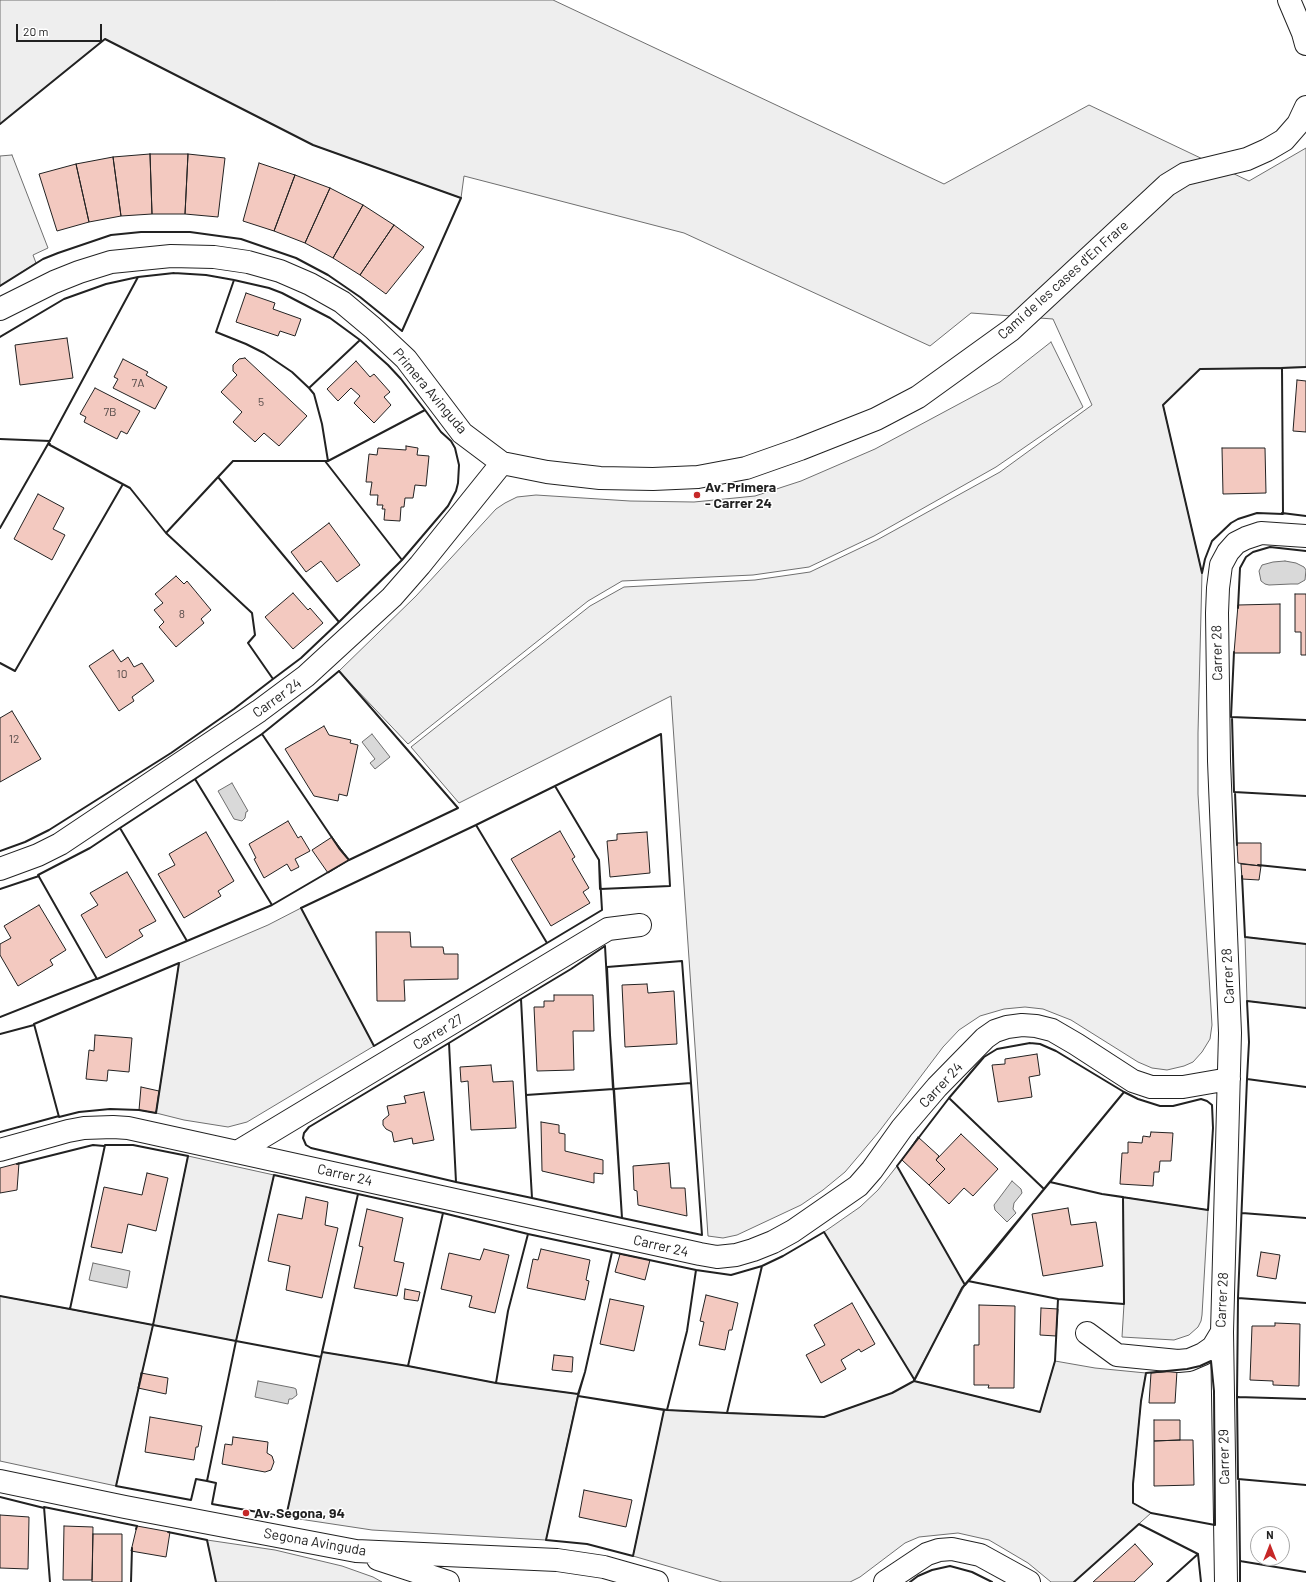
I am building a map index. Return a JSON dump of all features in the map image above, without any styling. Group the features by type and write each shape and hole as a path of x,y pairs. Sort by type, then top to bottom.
{"street":[{"path":"1289,0 1306,44"},
{"name":"Camí de les cases d'En Frare","path":"502,463 547,472 600,478 653,479 698,477 746,468 800,450 876,419 918,397 1011,330 1167,185 1185,174 1247,159 1267,150 1284,140 1298,124 1306,107"},
{"name":"Primera Avinguda","path":"0,309 54,282 111,262 171,256 214,257 248,262 280,271 310,284 342,302 373,328 406,359 462,433 502,463"},
{"name":"Carrer 24","path":"0,869 38,855 66,840 259,712 306,676 392,596 420,565 502,463"},
{"name":"Carrer 28","path":"1086,1333 1117,1355 1178,1361 1189,1360 1203,1354 1213,1347 1222,1332 1230,1033 1219,761 1217,613 1221,565 1228,552 1236,543 1246,538 1261,533 1306,536"},
{"name":"Carrer 27","path":"239,1151 608,929 640,925"},
{"name":"Carrer 24","path":"0,1150 84,1128 113,1127 145,1131 717,1257 748,1252 772,1242 793,1231 858,1186 872,1170 902,1128 937,1086 985,1038 995,1031 1022,1025 1036,1026 1052,1030 1133,1081 1151,1086 1183,1088 1229,1079"},
{"name":"Carrer 29","path":"1222,1332 1226,1582"},
{"name":"Segona Avinguda","path":"0,1481 125,1507 356,1551 557,1560 604,1567 657,1582"},
{"path":"885,1582 927,1554 939,1550 952,1549 980,1555 1029,1582"},
{"path":"356,1551 448,1582"}],"shaded area":[{"path":"0,0 553,0 944,184 1089,105 1249,181 1306,148 1306,367 1200,369 1163,405 1202,573 1198,794 1212,1025 1210,1039 1202,1052 1193,1062 1184,1066 1167,1070 1152,1068 1138,1062 1071,1020 1043,1009 1025,1007 1004,1009 980,1016 959,1030 943,1047 878,1133 845,1172 823,1190 801,1205 737,1235 723,1238 708,1236 671,696 459,803 411,747 590,606 624,587 755,580 810,572 877,540 1000,472 1092,405 1053,319 971,313 930,346 684,233 464,176 461,198 313,145 105,39 0,124"},
{"path":"12,155 48,248 33,255 36,263 0,286 0,156"},
{"path":"1051,342 1083,407 996,467 874,536 809,567 753,575 622,581 588,601 408,744 339,671 416,596 496,509 517,497 536,495 630,501 694,502 755,496 801,481 875,449 1000,382"},
{"path":"1285,561 1296,563 1304,567 1306,570 1305,580 1298,584 1269,585 1261,581 1259,571 1262,565"},
{"path":"372,734 390,757 375,769 370,763 375,759 362,742"},
{"path":"232,783 248,811 246,812 245,818 242,821 234,819 218,791"},
{"path":"301,908 374,1046 247,1122 228,1127 184,1120 156,1113 179,963 268,925"},
{"path":"1245,937 1306,944 1306,1008 1247,1001"},
{"path":"188,1156 274,1175 236,1341 153,1325"},
{"path":"897,1166 965,1285 914,1379 824,1232 860,1207 878,1190"},
{"path":"1012,1181 1021,1189 1022,1193 1014,1203 1013,1209 1016,1213 1007,1222 995,1210 994,1205"},
{"path":"1123,1197 1208,1210 1202,1315 1198,1327 1189,1335 1174,1340 1122,1337 1124,1304"},
{"path":"93,1263 130,1271 127,1288 89,1280"},
{"path":"0,1296 153,1325 116,1486 0,1461"},
{"path":"322,1352 408,1366 496,1383 578,1394 546,1540 372,1530 286,1517"},
{"path":"1055,1361 1095,1368 1146,1373 1141,1401 1133,1484 1133,1503 1151,1513 1074,1582 1051,1582 1028,1563 989,1540 958,1533 919,1537 905,1543 860,1577 850,1582 722,1582 633,1556 664,1410 824,1417 892,1393 914,1381 1040,1412"},
{"path":"258,1381 294,1388 296,1389 297,1395 292,1399 289,1399 288,1404 255,1397"},
{"path":"207,1540 275,1550 342,1566 373,1577 382,1582 216,1582"}],"building":[{"path":"150,154 152,214 121,216 113,157"},
{"path":"150,154 188,154 185,214 152,214"},
{"path":"188,154 225,158 218,217 185,214"},
{"path":"113,157 121,216 89,222 76,164"},
{"path":"259,163 295,175 274,231 243,221"},
{"path":"76,164 89,222 57,231 39,174"},
{"path":"295,175 330,188 305,243 274,231"},
{"path":"330,188 363,205 333,258 305,243"},
{"path":"363,205 394,225 360,275 333,258"},
{"path":"394,225 424,247 386,294 360,275"},
{"path":"246,293 275,303 273,309 301,319 295,336 280,331 278,336 236,322"},
{"path":"67,338 73,378 20,385 15,345"},
{"path":"245,358 307,416 279,446 264,433 255,442 233,422 242,412 221,392 237,375 233,371 233,365 239,359"},
{"path":"123,359 148,372 146,375 167,387 155,409 113,388 118,379 114,377"},
{"path":"356,361 370,377 374,374 390,392 384,397 391,405 374,423 354,403 360,396 351,388 338,401 327,389"},
{"path":"1297,380 1306,381 1306,432 1293,431"},
{"path":"95,388 140,411 127,434 121,431 117,439 84,422 86,417 80,414"},
{"path":"406,446 418,448 417,455 429,456 426,486 415,485 413,498 405,498 404,507 401,507 400,521 384,520 385,509 382,509 383,505 377,505 378,495 370,495 372,482 366,482 369,454 377,455 378,448 406,450"},
{"path":"1222,448 1265,448 1266,493 1223,494"},
{"path":"38,494 64,508 53,529 65,535 52,560 14,539"},
{"path":"329,523 360,565 337,582 321,561 306,572 291,552"},
{"path":"176,576 184,584 187,581 211,610 201,619 204,623 176,647 159,627 164,622 154,610 163,603 155,594"},
{"path":"293,593 308,610 310,608 323,623 293,649 265,617"},
{"path":"1295,594 1306,594 1306,655 1301,655 1301,632 1295,632"},
{"path":"1280,604 1280,653 1234,653 1238,605"},
{"path":"113,650 121,662 128,657 134,667 142,663 154,681 132,697 134,701 119,711 89,666"},
{"path":"12,711 41,759 0,782 0,718"},
{"path":"324,726 329,735 351,740 350,743 358,745 347,796 339,794 338,801 314,796 285,749"},
{"path":"288,821 298,838 301,836 310,851 295,859 299,867 291,871 287,864 264,878 254,859 256,858 249,844"},
{"path":"560,831 575,857 572,859 589,888 583,892 590,903 551,926 511,859"},
{"path":"206,832 234,881 218,891 221,896 184,918 158,874 175,865 169,854"},
{"path":"647,832 650,873 610,877 607,841 617,840 617,834"},
{"path":"332,837 349,860 328,873 312,850"},
{"path":"1237,843 1261,843 1261,866 1238,863"},
{"path":"1241,864 1261,866 1259,880 1242,879"},
{"path":"127,872 156,921 139,930 143,936 106,958 81,915 98,905 90,893"},
{"path":"39,905 66,950 50,960 53,965 18,986 0,955 0,944 11,938 4,926"},
{"path":"376,932 410,932 411,947 443,947 444,954 458,954 458,979 404,980 405,1001 377,1001"},
{"path":"647,984 648,993 674,991 677,1044 625,1047 622,985"},
{"path":"554,995 593,995 594,1031 573,1031 574,1070 537,1071 534,1007 544,1007 544,1001 554,1001"},
{"path":"95,1035 132,1038 129,1072 108,1070 107,1081 86,1079 89,1050 94,1051"},
{"path":"1037,1054 1040,1075 1029,1077 1032,1097 998,1102 992,1065 1005,1064 1005,1059"},
{"path":"491,1065 493,1082 513,1081 516,1128 471,1130 468,1081 461,1082 460,1067"},
{"path":"141,1087 159,1091 156,1113 139,1110"},
{"path":"424,1092 434,1140 413,1144 412,1138 394,1142 392,1132 386,1129 383,1125 383,1120 389,1115 387,1106 406,1103 404,1096"},
{"path":"541,1122 559,1125 559,1133 565,1134 565,1151 603,1160 603,1174 594,1173 594,1183 542,1171"},
{"path":"1151,1132 1173,1133 1171,1161 1160,1161 1159,1172 1154,1172 1153,1186 1120,1184 1122,1153 1128,1153 1128,1142 1142,1143 1143,1136 1150,1137"},
{"path":"961,1134 998,1169 973,1196 964,1188 949,1204 929,1185 945,1169 936,1160"},
{"path":"918,1137 939,1156 936,1160 945,1169 929,1185 902,1160"},
{"path":"19,1163 17,1190 0,1193 0,1168"},
{"path":"669,1163 671,1188 685,1188 687,1216 638,1205 637,1191 634,1190 633,1166"},
{"path":"147,1173 168,1178 156,1231 128,1224 122,1253 91,1247 104,1187 142,1195"},
{"path":"306,1197 328,1202 325,1225 338,1228 322,1298 286,1290 290,1266 268,1261 278,1214 302,1219"},
{"path":"1068,1208 1071,1225 1096,1222 1103,1266 1043,1276 1032,1214"},
{"path":"367,1209 403,1218 394,1261 404,1263 397,1296 354,1288 363,1247 359,1246"},
{"path":"484,1249 509,1255 495,1313 469,1307 472,1296 441,1289 449,1253 480,1260"},
{"path":"541,1249 590,1260 586,1280 589,1281 585,1300 527,1288 533,1259 538,1260"},
{"path":"1261,1252 1280,1255 1276,1279 1257,1276"},
{"path":"620,1254 650,1260 645,1280 615,1272"},
{"path":"405,1289 420,1292 418,1301 404,1299"},
{"path":"706,1295 738,1303 732,1330 729,1330 725,1350 699,1345 704,1322 700,1321"},
{"path":"610,1299 644,1306 634,1351 600,1344"},
{"path":"852,1303 875,1344 861,1352 859,1349 841,1360 846,1369 821,1383 806,1355 825,1345 814,1325"},
{"path":"979,1305 1015,1306 1014,1388 988,1388 989,1385 974,1385 974,1345 979,1345"},
{"path":"1041,1308 1058,1309 1056,1336 1040,1335"},
{"path":"1275,1323 1300,1324 1299,1386 1273,1385 1273,1381 1250,1380 1252,1326 1275,1326"},
{"path":"554,1355 573,1357 572,1372 552,1370"},
{"path":"1177,1371 1175,1403 1149,1403 1151,1373"},
{"path":"141,1373 168,1378 166,1394 138,1388"},
{"path":"150,1417 202,1426 194,1460 145,1452"},
{"path":"1154,1420 1180,1420 1180,1440 1154,1441"},
{"path":"233,1437 268,1442 267,1453 272,1456 274,1462 271,1470 265,1472 222,1464 225,1444 232,1445"},
{"path":"1193,1440 1194,1485 1154,1486 1154,1441"},
{"path":"584,1490 632,1500 626,1527 579,1517"},
{"path":"0,1515 29,1517 28,1569 0,1568"},
{"path":"64,1526 93,1527 92,1580 63,1580"},
{"path":"137,1526 170,1532 166,1557 131,1551"},
{"path":"93,1534 122,1534 122,1582 92,1582"},
{"path":"1135,1544 1153,1564 1134,1582 1093,1582"}],"wall":[{"path":"0,124 105,39 313,145 461,198 402,331 360,297 328,275 296,258 241,239 190,232 141,232 111,235 43,259 0,286"},
{"path":"174,273 206,275 234,280 216,332 264,353 292,372 309,388 314,394 322,424 328,461 233,461 166,533 130,488 48,444 138,277 174,273"},
{"path":"0,337 64,299 106,284 138,277"},
{"path":"234,280 269,288 282,293 330,318 360,340 309,388 292,372 264,353 216,332 234,280"},
{"path":"360,340 388,365 425,410 328,461 322,424 314,394 309,388 360,340"},
{"path":"1282,369 1306,367"},
{"path":"1282,368 1283,514 1257,513 1238,519 1231,523 1212,541 1205,559 1202,573 1163,405 1200,369 1282,368"},
{"path":"425,410 455,448 459,465 458,483 456,491 448,506 402,560 325,461 328,461 425,410"},
{"path":"0,439 50,441"},
{"path":"0,528 48,444 50,444"},
{"path":"233,461 325,461 402,560 339,622 218,477 233,461"},
{"path":"218,477 339,622 301,658 273,679 248,643 255,635 252,613 166,533 218,477"},
{"path":"0,663 15,671 123,484"},
{"path":"1282,513 1306,516"},
{"path":"0,851 25,842 49,830 171,753 234,709 273,679 248,643 255,635 252,613 166,533"},
{"path":"1238,608 1240,568 1246,557 1253,552 1270,547 1306,551"},
{"path":"1234,652 1231,717 1306,720"},
{"path":"339,671 458,808 349,860 339,848 262,734 339,671"},
{"path":"1232,717 1234,792 1306,796"},
{"path":"262,734 339,848 349,860 272,905 195,779 262,734"},
{"path":"661,734 670,886 600,889 599,860 555,786 661,734"},
{"path":"195,779 272,905 187,941 120,828 195,779"},
{"path":"555,786 599,860 602,910 547,943 476,825 555,786"},
{"path":"1235,792 1237,845"},
{"path":"476,825 547,943 374,1046 301,908 476,825"},
{"path":"120,828 187,941 97,979 38,875 90,848 120,828"},
{"path":"1258,865 1306,870"},
{"path":"0,889 39,876"},
{"path":"1242,876 1245,937 1306,944"},
{"path":"605,946 613,1089 526,1095 521,999 571,969 605,946"},
{"path":"614,1089 691,1083 682,961 607,967 610,1035 622,1218 702,1235 691,1083 614,1089"},
{"path":"179,963 156,1113 139,1110 110,1109 79,1112 59,1117 34,1024 179,963"},
{"path":"0,1017 96,979"},
{"path":"521,999 526,1095 532,1198 456,1182 449,1043 521,999"},
{"path":"1248,1079 1249,1042 1247,1001 1306,1008"},
{"path":"0,1034 34,1025"},
{"path":"449,1043 456,1182 311,1148 306,1145 303,1138 304,1133 309,1127 449,1043"},
{"path":"1030,1043 1040,1044 1056,1051 1124,1092 1044,1189 949,1098 984,1057 997,1049 1030,1043"},
{"path":"1306,1087 1247,1079 1238,1298 1306,1303"},
{"path":"614,1089 622,1218 532,1198 526,1095 614,1089"},
{"path":"1124,1092 1138,1099 1160,1106 1173,1106 1201,1099 1212,1105 1213,1128 1208,1210 1102,1194 1050,1182 1124,1092"},
{"path":"949,1098 1044,1189 965,1285 897,1166 949,1098"},
{"path":"0,1132 59,1116"},
{"path":"17,1164 93,1145 104,1146"},
{"path":"105,1145 133,1145 188,1156 153,1325 70,1309 105,1145"},
{"path":"274,1175 358,1194 321,1357 236,1341 274,1175"},
{"path":"1050,1182 1102,1194 1123,1197 1124,1304 1058,1299 968,1281 1050,1182"},
{"path":"358,1194 443,1213 408,1366 322,1352 358,1194"},
{"path":"443,1213 528,1234 508,1311 496,1383 408,1366 443,1213"},
{"path":"1242,1213 1306,1218"},
{"path":"824,1232 914,1381 892,1393 824,1417 727,1413 762,1266 783,1256 824,1232"},
{"path":"528,1234 612,1252 585,1372 578,1394 496,1383 508,1311 528,1234"},
{"path":"612,1252 696,1270 687,1331 667,1410 578,1396 585,1372 612,1252"},
{"path":"762,1266 727,1413 667,1410 687,1331 696,1270 731,1275 762,1266"},
{"path":"968,1281 1058,1299 1055,1361 1040,1412 914,1381 962,1288 968,1281"},
{"path":"0,1296 70,1308"},
{"path":"1238,1298 1237,1397 1306,1399"},
{"path":"153,1325 236,1341 207,1481 196,1479 191,1500 116,1486 153,1325"},
{"path":"236,1341 321,1357 286,1517 212,1504 216,1483 207,1481 236,1341"},
{"path":"1211,1361 1214,1391 1215,1525 1151,1513 1133,1503 1133,1484 1141,1401 1146,1373 1187,1369 1200,1366 1211,1361"},
{"path":"578,1396 664,1410 633,1556 587,1544 546,1540 578,1396"},
{"path":"1239,1397 1237,1397 1238,1479 1306,1485"},
{"path":"1239,1479 1240,1561 1306,1572"},
{"path":"0,1497 44,1508"},
{"path":"50,1582 44,1507 137,1526 136,1529"},
{"path":"1074,1582 1139,1524 1198,1554 1167,1582"},
{"path":"168,1532 207,1540 216,1582"},
{"path":"131,1582 132,1548"},
{"path":"1198,1554 1201,1582"},
{"path":"1240,1582 1241,1561"},
{"path":"910,1582 918,1576 932,1570 950,1566 972,1572 992,1582"}],"place":[{"name":"Av. Primera - Carrer 24","path":"697,495"},
{"name":"Av. Segona, 94","path":"246,1513"}]}
